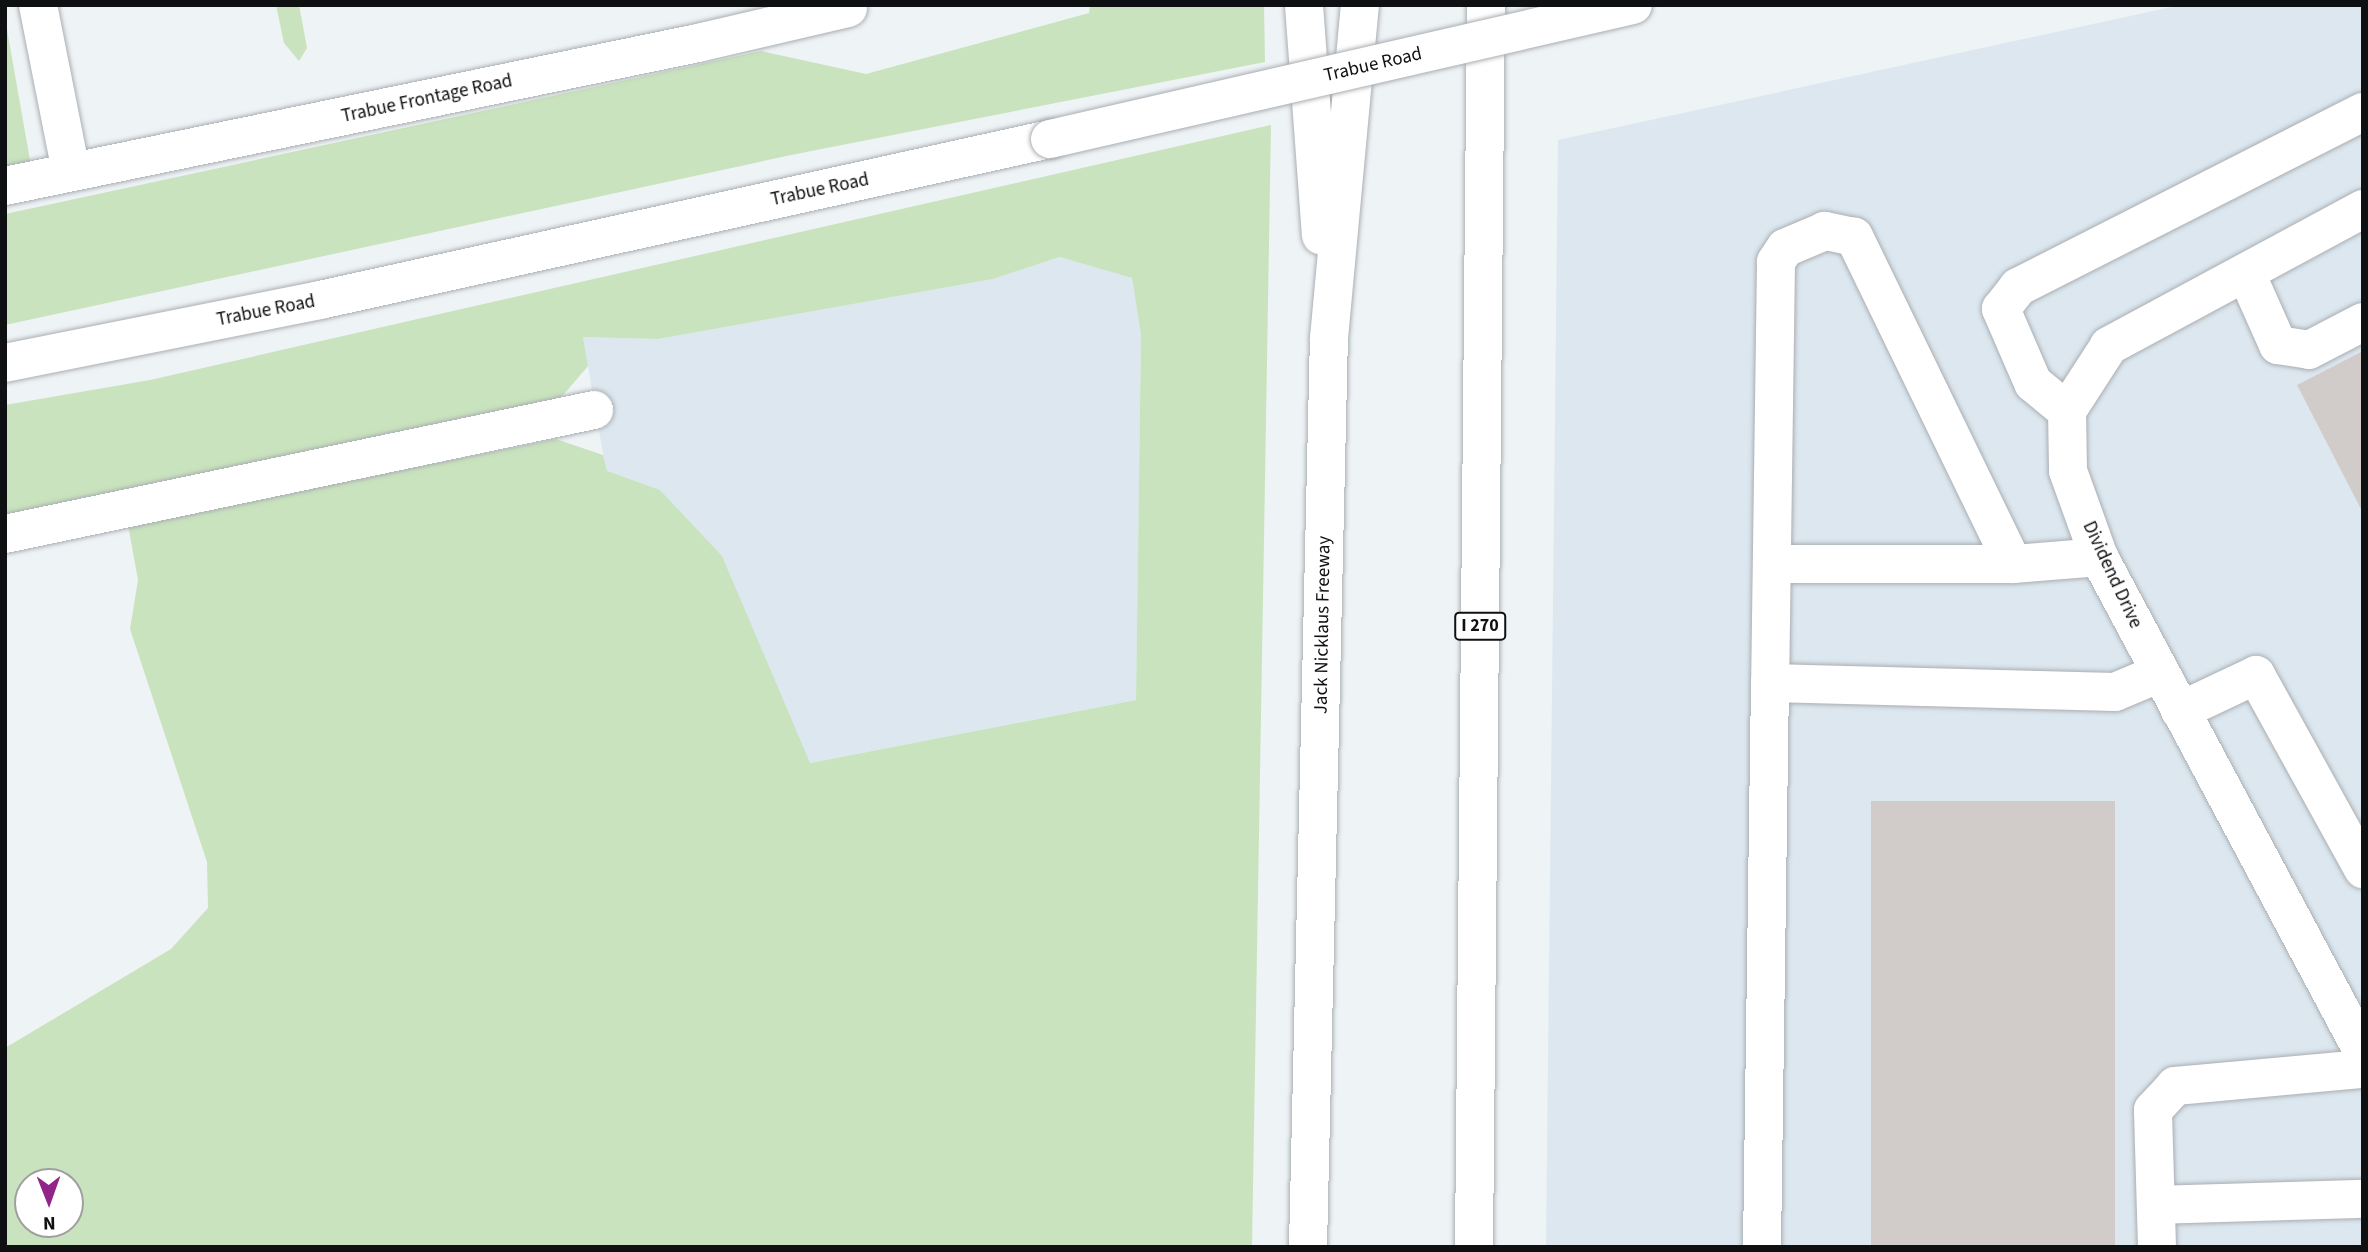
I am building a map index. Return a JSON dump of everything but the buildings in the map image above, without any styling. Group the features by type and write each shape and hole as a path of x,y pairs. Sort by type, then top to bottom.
{"main road":[{"path":"38,5 71,172"},
{"path":"1304,5 1329,338"},
{"name":"Jack Nicklaus Freeway","path":"1308,1247 1329,338 1360,5"},
{"name":"I 270","path":"1474,1247 1486,5"},
{"name":"Trabue Road","path":"5,363 320,300 1050,139 1633,5"},
{"name":"Trabue Frontage Road","path":"5,186 749,18 848,8"},
{"path":"2363,112 2018,287 2001,309 2034,383 2067,411 2109,346 2363,209"},
{"path":"1762,1247 1776,262 1785,248 1825,231 1854,237 2013,564"},
{"path":"2246,273 2277,345 2309,350 2363,322"},
{"path":"5,534 594,410"},
{"name":"Dividend Drive","path":"2067,411 2067,471 2099,557 2363,1052"},
{"path":"1772,564 2013,564 2099,557"},
{"path":"1770,682 2115,692 2160,673"},
{"path":"2180,711 2256,675 2363,869"},
{"path":"2157,1247 2153,1110 2175,1086 2363,1069"},
{"path":"2156,1205 2363,1199"}],"shaded area":[{"path":"2181,5 2363,5 2363,1247 1546,1247 1558,140"},
{"path":"1061,257 1132,278 1141,335 1136,700 809,763 722,557 660,490 606,471 583,337 658,339 993,279"}],"green space":[{"path":"276,5 299,5 307,48 299,61 284,43"},
{"path":"1090,5 1264,5 1265,62 796,154 5,325 5,214 761,51 866,74 1089,13"},
{"path":"5,18 31,166 5,172"},
{"path":"1271,125 1252,1247 5,1247 5,1048 171,949 208,908 207,862 130,629 138,580 128,525 556,439 603,455 607,471 660,490 722,556 810,763 1136,700 1141,335 1132,278 1060,257 993,279 658,339 583,337 588,366 552,408 5,520 5,405 150,380"}]}
